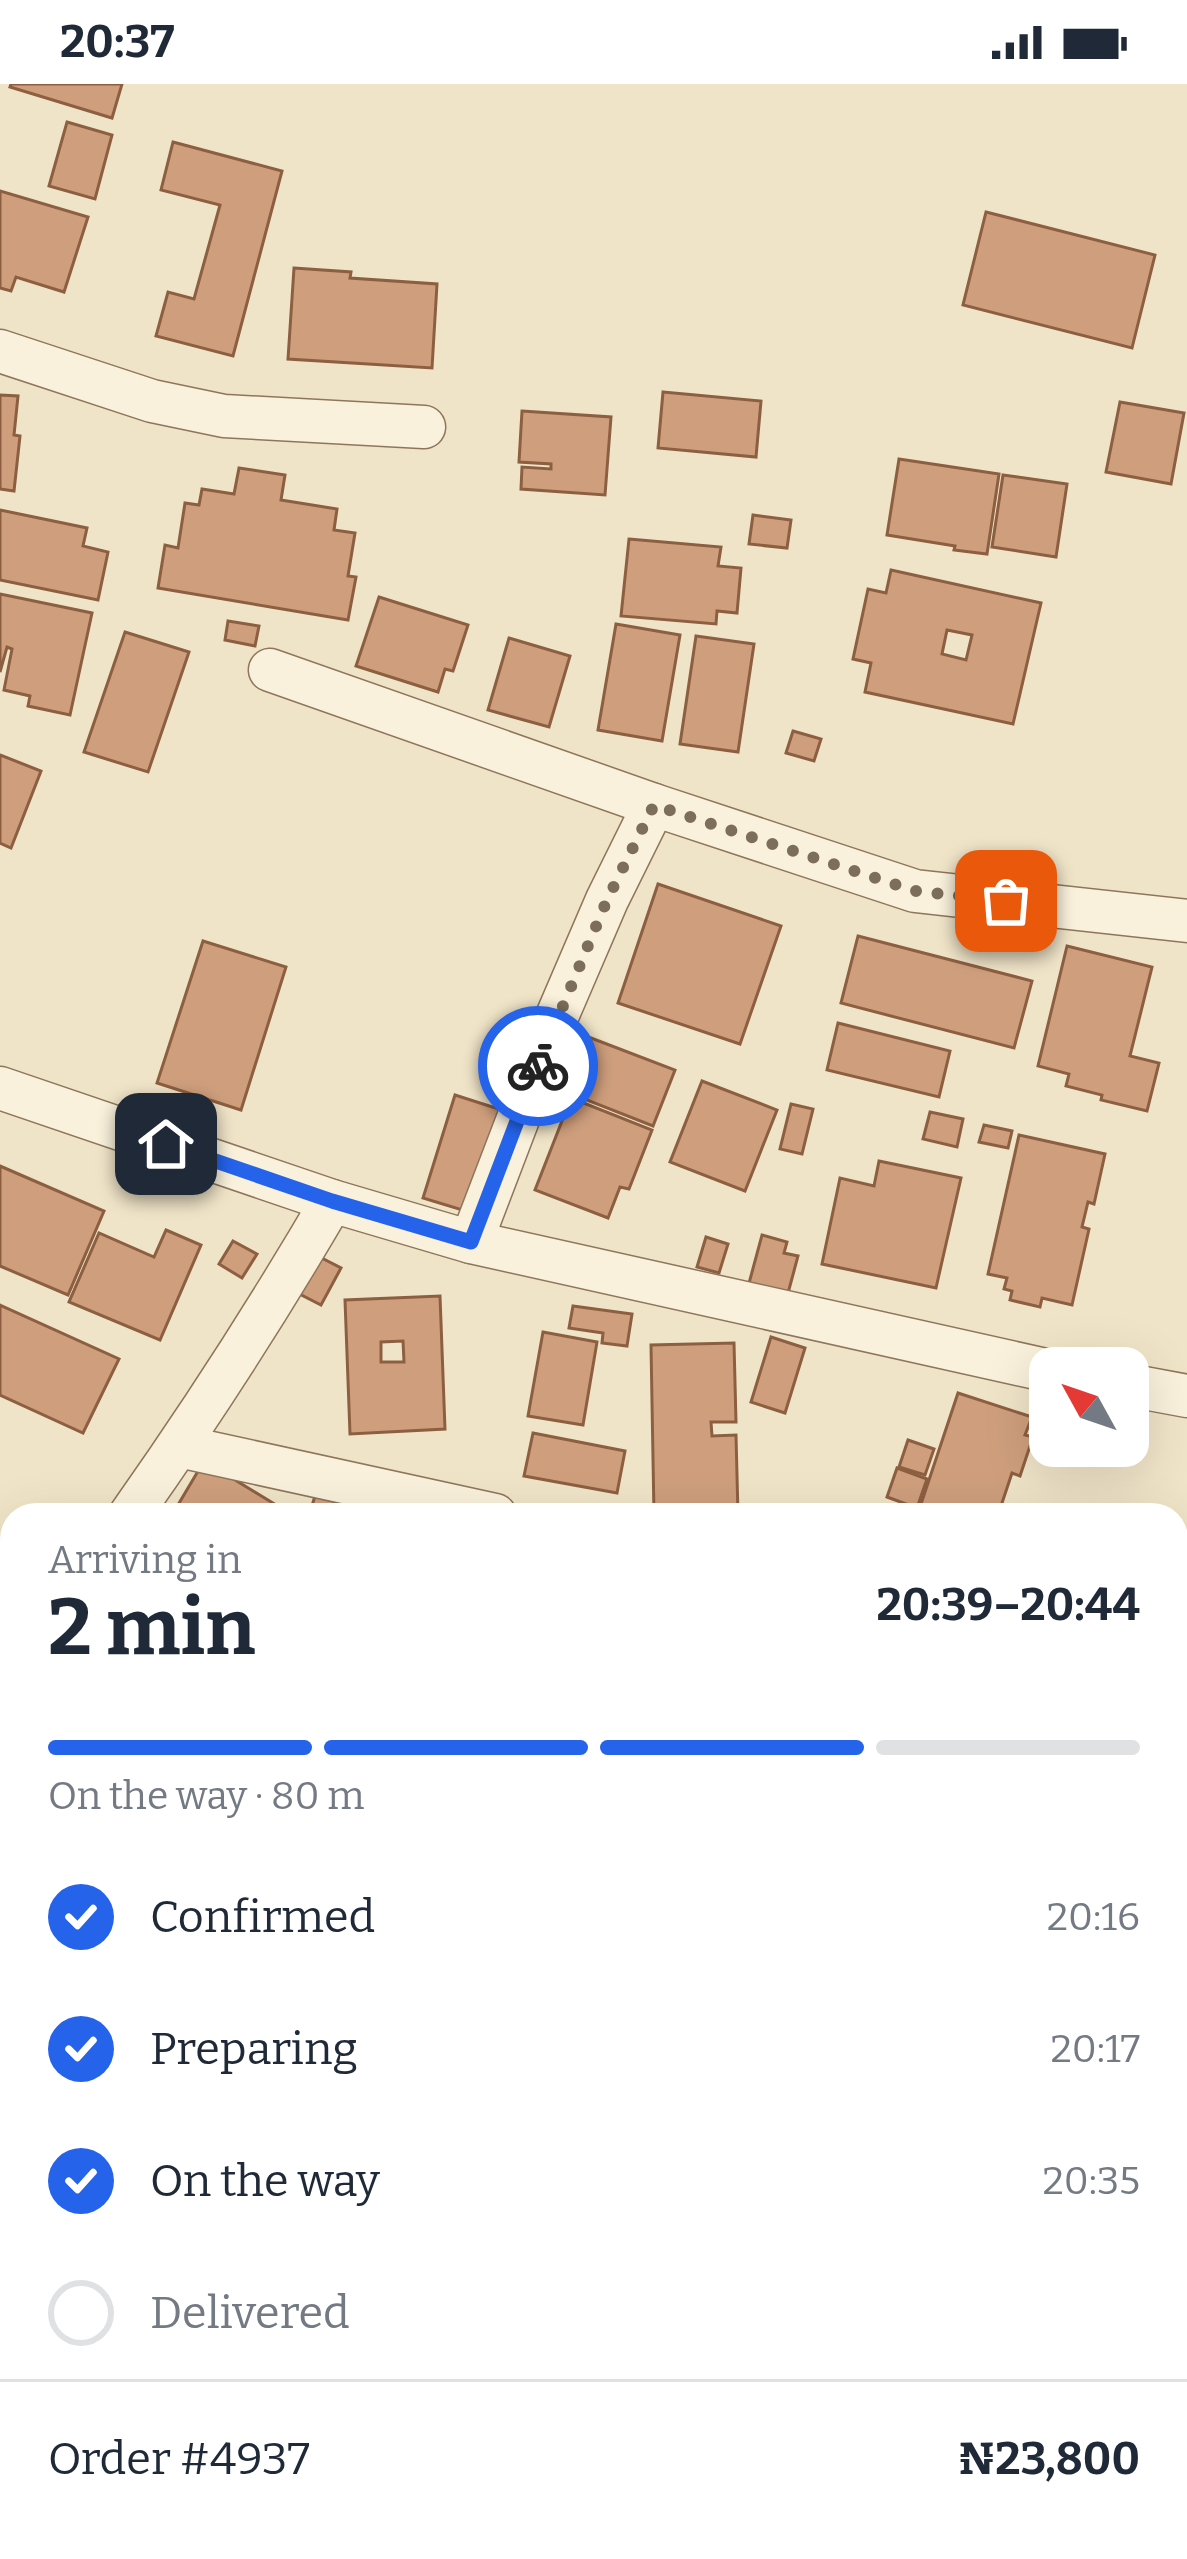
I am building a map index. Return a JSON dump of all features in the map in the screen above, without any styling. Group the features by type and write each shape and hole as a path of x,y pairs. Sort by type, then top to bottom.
{"street":[{"path":"0,351 152,400 224,416 424,428"},
{"path":"270,670 915,891 1187,921"},
{"path":"471,1242 574,976 654,805"},
{"path":"0,1088 332,1201 471,1242 1029,1366"},
{"path":"139,1503 276,1298 332,1201"},
{"path":"1149,1389 1187,1396"},
{"path":"179,1446 440,1503"}],"building":[{"path":"11,84 122,84 112,118"},
{"path":"67,122 112,135 95,199 49,186"},
{"path":"173,142 282,171 233,356 156,336 168,292 194,299 220,205 161,190"},
{"path":"0,191 88,217 64,292 16,277 11,291 0,288"},
{"path":"986,212 1155,255 1132,348 963,305"},
{"path":"294,268 351,272 350,278 437,284 432,368 288,359"},
{"path":"663,392 761,401 756,457 658,448"},
{"path":"0,395 18,396 14,435 20,436 14,491 0,489"},
{"path":"1120,402 1184,413 1171,484 1106,472"},
{"path":"522,411 611,417 605,495 521,489 522,467 551,469 551,464 519,462"},
{"path":"899,459 999,474 987,554 887,535"},
{"path":"239,468 285,475 281,500 337,509 334,530 355,533 348,576 356,577 348,620 158,588 165,545 178,548 185,503 199,505 202,489 234,494"},
{"path":"1003,475 1067,484 1056,557 992,547"},
{"path":"0,510 87,528 83,546 108,552 98,600 0,580"},
{"path":"753,515 791,520 787,548 749,544"},
{"path":"629,539 721,547 718,566 741,568 737,613 717,611 716,624 621,616"},
{"path":"891,570 1041,603 1013,724 865,692 871,663 853,659 868,589 886,593","holes":["947,630 972,635 966,660 942,654"]},
{"path":"0,594 92,613 70,715 28,706 30,696 4,690 12,649 7,647 0,672"},
{"path":"379,597 468,625 453,671 445,669 438,692 356,666"},
{"path":"228,621 259,626 255,646 225,640"},
{"path":"616,624 680,635 662,741 598,730"},
{"path":"125,632 189,652 148,772 84,752"},
{"path":"696,636 754,644 738,752 680,744"},
{"path":"509,638 570,656 549,727 488,710"},
{"path":"793,731 821,739 814,761 786,753"},
{"path":"0,755 41,771 11,848 0,843"},
{"path":"658,884 781,926 740,1044 618,1003"},
{"path":"858,936 1032,981 1014,1048 841,1003"},
{"path":"203,941 286,967 241,1110 157,1083"},
{"path":"1067,946 1152,967 1130,1056 1159,1063 1147,1111 1066,1086 1069,1074 1038,1066"},
{"path":"838,1023 950,1051 939,1097 827,1070"},
{"path":"591,1038 675,1070 653,1126 569,1093"},
{"path":"702,1081 777,1110 745,1191 670,1162"},
{"path":"455,1095 505,1111 472,1213 423,1198"},
{"path":"571,1098 652,1130 629,1189 620,1187 608,1218 535,1190"},
{"path":"791,1104 813,1109 802,1154 780,1149"},
{"path":"930,1112 963,1119 957,1147 923,1139"},
{"path":"984,1125 1012,1131 1008,1148 979,1142"},
{"path":"1019,1135 1105,1154 1094,1204 1088,1202 1082,1227 1089,1229 1072,1305 1042,1298 1040,1307 1010,1300 1012,1291 1004,1289 1007,1278 988,1274"},
{"path":"879,1161 961,1178 936,1288 822,1264 840,1178 874,1186"},
{"path":"0,1166 104,1211 68,1295 0,1266"},
{"path":"166,1230 201,1245 160,1340 69,1302 99,1233 154,1257"},
{"path":"762,1235 787,1242 784,1253 798,1256 787,1297 748,1287"},
{"path":"706,1237 728,1244 719,1273 697,1267"},
{"path":"233,1241 257,1254 242,1278 219,1264"},
{"path":"308,1251 341,1268 321,1305 288,1288"},
{"path":"440,1296 445,1429 350,1434 345,1300","holes":["403,1341 404,1362 381,1362 381,1342"]},
{"path":"0,1305 119,1359 83,1433 0,1395"},
{"path":"573,1306 632,1314 627,1346 602,1343 603,1333 569,1328"},
{"path":"543,1332 597,1342 583,1425 528,1416"},
{"path":"771,1337 805,1348 785,1413 751,1402"},
{"path":"734,1343 736,1422 711,1422 712,1436 736,1435 738,1503 654,1503 651,1345"},
{"path":"958,1393 1029,1416 1025,1435 1029,1449 1020,1476 1012,1473 1002,1503 921,1503"},
{"path":"533,1433 625,1451 617,1493 524,1476"},
{"path":"908,1440 934,1449 925,1475 899,1467"},
{"path":"204,1461 273,1503 179,1503"},
{"path":"897,1468 927,1479 919,1503 887,1497"},
{"path":"315,1496 340,1503 313,1503"}],"way so far":[{"path":"538,1066 607,900 654,805 915,891 1006,901"}],"route":[{"path":"166,1144 471,1242 538,1066"}]}
